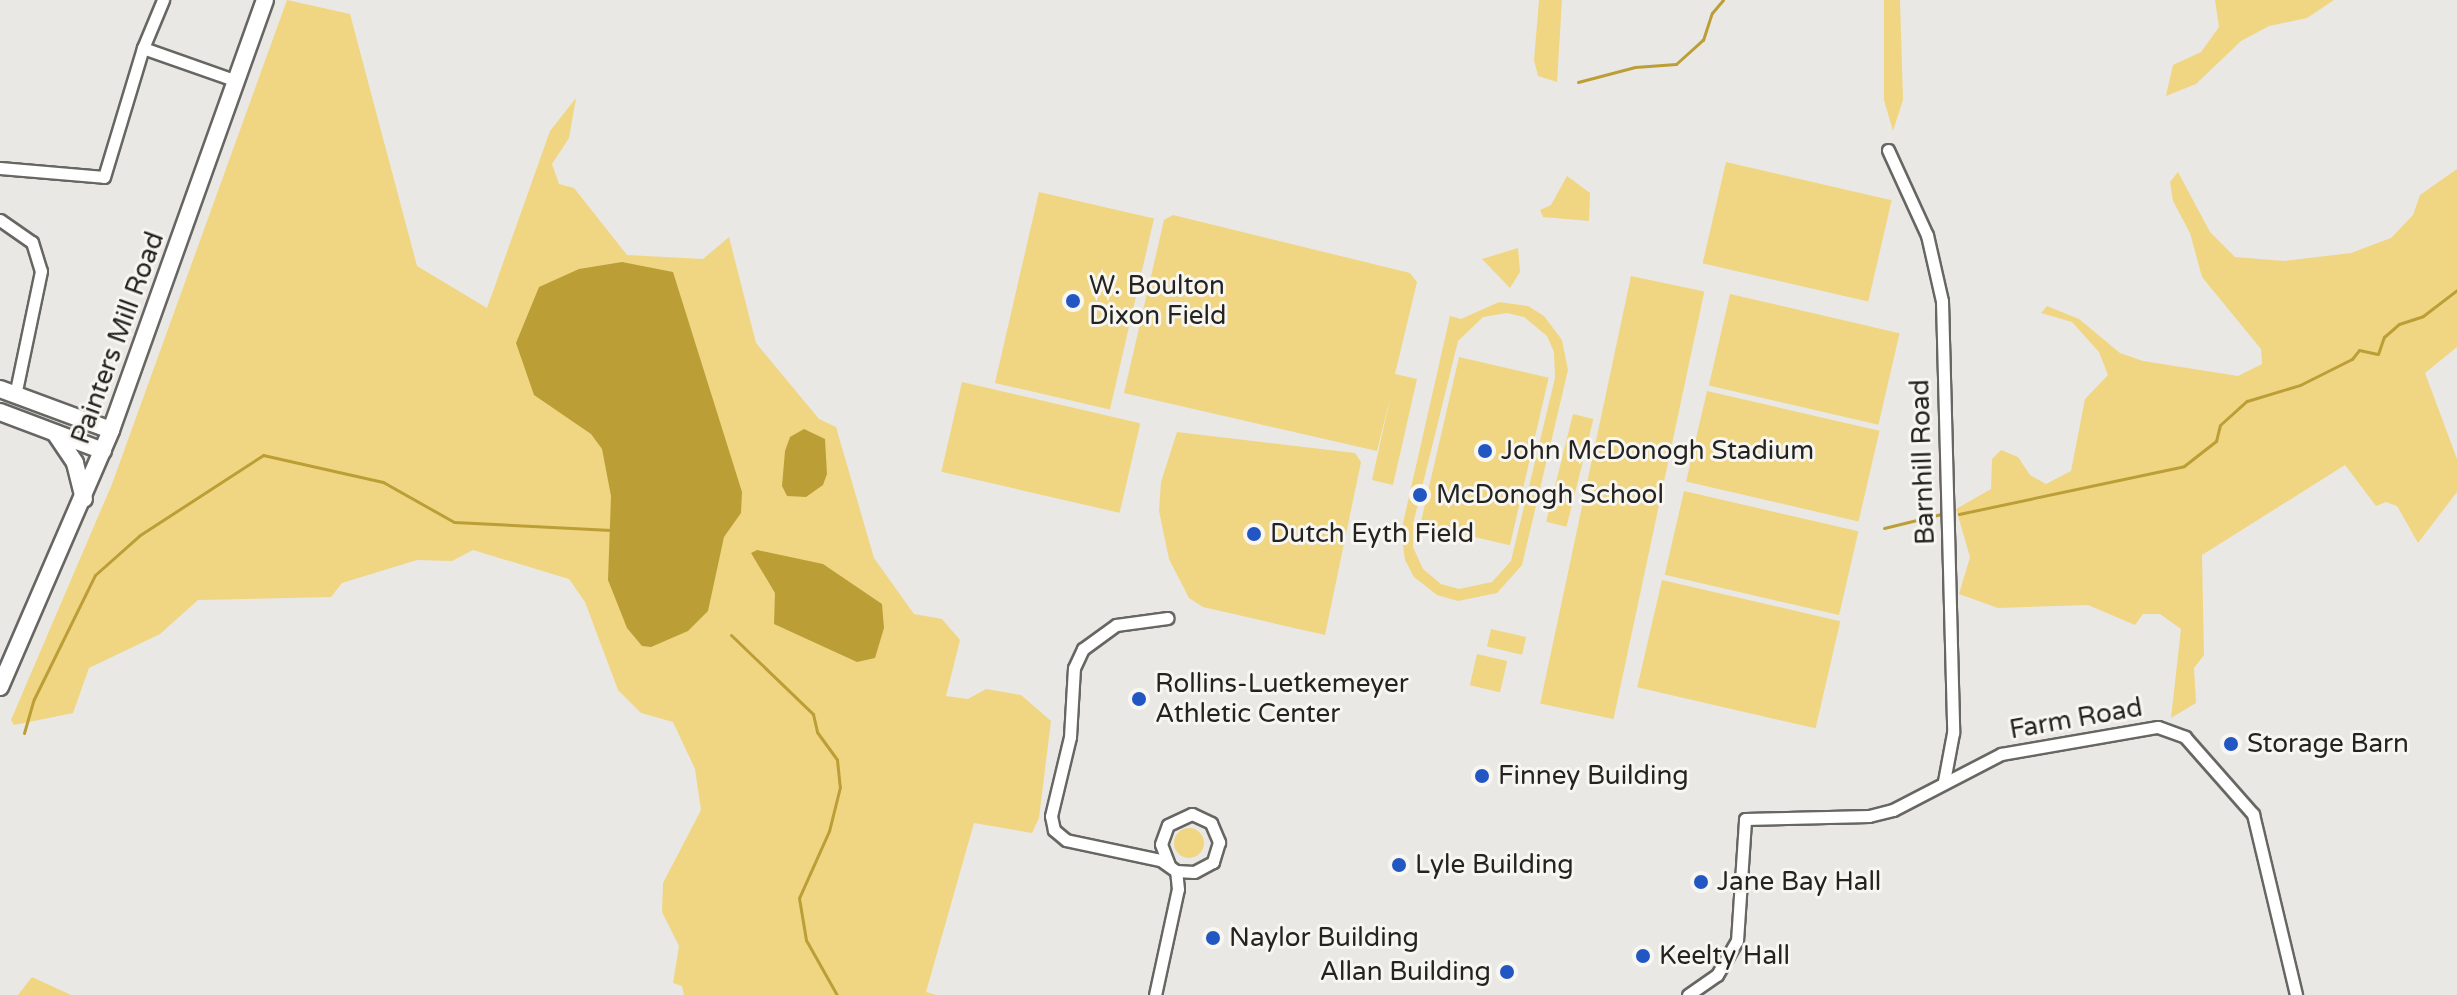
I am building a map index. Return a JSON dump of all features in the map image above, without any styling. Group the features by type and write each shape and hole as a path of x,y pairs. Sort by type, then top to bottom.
{"main road":[{"name":"Painters Mill Road","path":"0,687 103,451 265,0"},
{"path":"8,392 111,430"},
{"path":"0,412 103,451"},
{"path":"53,432 75,463 84,499"}],"street":[{"path":"0,168 104,177 143,48 163,0"},
{"path":"143,48 234,80"},
{"name":"Barnhill Road","path":"1888,150 1927,235 1942,301 1953,733 1943,782"},
{"path":"0,220 32,242 41,271 8,392"},
{"path":"1155,995 1178,889 1173,868 1161,844 1168,825 1185,814 1206,818 1218,835 1217,856 1201,870 1173,868 1066,840 1054,830 1051,816 1070,737 1074,668 1083,649 1116,625 1168,618"},
{"name":"Farm Road","path":"1688,995 1717,975 1737,941 1745,819 1869,816 1893,810 2001,754 2144,728 2176,731 2253,814 2296,995"}],"shaded area":[{"path":"287,0 350,14 417,266 487,308 550,131 576,98 569,138 552,164 559,184 574,188 627,255 703,259 729,237 756,343 819,419 836,427 874,558 914,614 942,619 960,640 946,696 968,699 986,689 1021,695 1051,721 1039,818 1032,833 974,823 926,992 936,995 684,995 682,986 673,983 679,946 662,912 663,883 701,810 695,769 673,722 641,713 618,690 585,602 569,579 473,550 452,561 417,560 342,583 331,597 198,600 160,634 89,668 73,713 14,725 11,720 112,484"},
{"path":"1539,0 1562,0 1557,82 1538,76 1534,60"},
{"path":"1884,0 1900,0 1903,100 1893,131 1884,100"},
{"path":"2215,0 2334,0 2307,18 2269,26 2241,41 2196,84 2166,96 2173,65 2201,52 2219,27"},
{"path":"1726,162 1892,200 1868,302 1703,263"},
{"path":"2457,169 2457,347 2425,373 2457,459 2457,492 2418,543 2397,506 2386,502 2376,506 2345,465 2202,555 2204,655 2194,668 2196,703 2171,718 2181,629 2160,614 2143,614 2135,625 2088,605 1998,608 1959,594 1970,557 1956,509 1991,489 1992,459 2001,450 2018,457 2030,475 2046,484 2071,471 2085,399 2108,375 2099,352 2072,322 2041,313 2047,306 2079,319 2120,353 2143,361 2238,376 2262,364 2261,349 2202,277 2190,233 2173,201 2170,182 2178,172 2210,232 2235,257 2284,261 2351,253 2391,238 2413,215 2420,195"},
{"path":"1567,176 1590,193 1589,221 1543,217 1540,210 1551,205"},
{"name":"W. Boulton Dixon Field","path":"1039,192 1154,219 1110,410 995,383"},
{"path":"1173,215 1410,273 1417,282 1395,374 1417,379 1393,485 1372,480 1391,394 1377,451 1124,393 1164,220"},
{"path":"1518,248 1520,272 1510,288 1482,259"},
{"path":"622,262 673,272 742,492 741,513 724,537 708,611 688,631 651,647 642,646 627,628 608,580 611,496 602,449 591,434 534,395 516,343 539,287 579,269"},
{"path":"1631,276 1704,292 1614,719 1540,703"},
{"path":"1730,294 1900,333 1878,425 1709,386"},
{"path":"1499,302 1528,306 1544,316 1562,340 1568,370 1522,565 1497,593 1458,601 1437,595 1414,577 1405,560 1401,532 1450,316 1461,319","holes":["1507,313 1524,317 1547,336 1554,352 1555,378 1511,561 1492,582 1459,589 1441,584 1423,569 1413,547 1413,524 1458,341 1483,317"]},
{"name":"John McDonogh Stadium","path":"1459,357 1549,378 1510,545 1420,525"},
{"path":"962,382 1140,423 1120,513 941,472"},
{"path":"1707,391 1879,431 1859,521 1686,482"},
{"path":"1573,414 1593,419 1567,527 1546,522"},
{"path":"804,429 825,439 827,474 823,485 806,497 787,496 782,486 785,451 790,437"},
{"name":"Dutch Eyth Field","path":"1177,432 1355,453 1361,462 1325,635 1203,607 1189,598 1169,559 1159,511 1161,482"},
{"path":"1684,491 1858,531 1839,615 1665,575"},
{"path":"757,550 823,564 882,604 884,628 875,658 857,662 774,624 775,593 751,553"},
{"path":"1662,580 1840,621 1816,728 1637,687"},
{"path":"1491,629 1526,637 1522,655 1487,647"},
{"path":"1477,654 1507,661 1500,692 1470,685"},
{"path":"1189,828 1200,832 1204,843 1200,854 1189,858 1178,854 1174,843 1178,832"},
{"path":"32,977 71,995 18,995"}],"waterway":[{"path":"1578,82 1635,67 1676,64 1703,40 1712,13 1723,0"},
{"path":"1959,514 2184,466 2216,441 2220,425 2247,401 2300,385 2352,359 2359,350 2378,354 2384,337 2399,324 2423,316 2457,290"},
{"path":"24,733 34,699 95,575 140,535 263,455 383,482 454,522 611,530"},
{"path":"1884,528 1941,514"},
{"path":"731,635 813,714 817,732 837,760 840,787 829,831 799,898 806,940 837,995"}],"place":[{"name":"W. Boulton Dixon Field","path":"1073,301"},
{"name":"John McDonogh Stadium","path":"1485,451"},
{"name":"McDonogh School","path":"1420,495"},
{"name":"Dutch Eyth Field","path":"1254,534"},
{"name":"Rollins-Luetkemeyer Athletic Center","path":"1139,699"},
{"name":"Storage Barn","path":"2231,744"},
{"name":"Finney Building","path":"1482,776"},
{"name":"Lyle Building","path":"1399,865"},
{"name":"Jane Bay Hall","path":"1701,882"},
{"name":"Naylor Building","path":"1213,938"},
{"name":"Keelty Hall","path":"1643,956"},
{"name":"Allan Building","path":"1507,972"}]}
